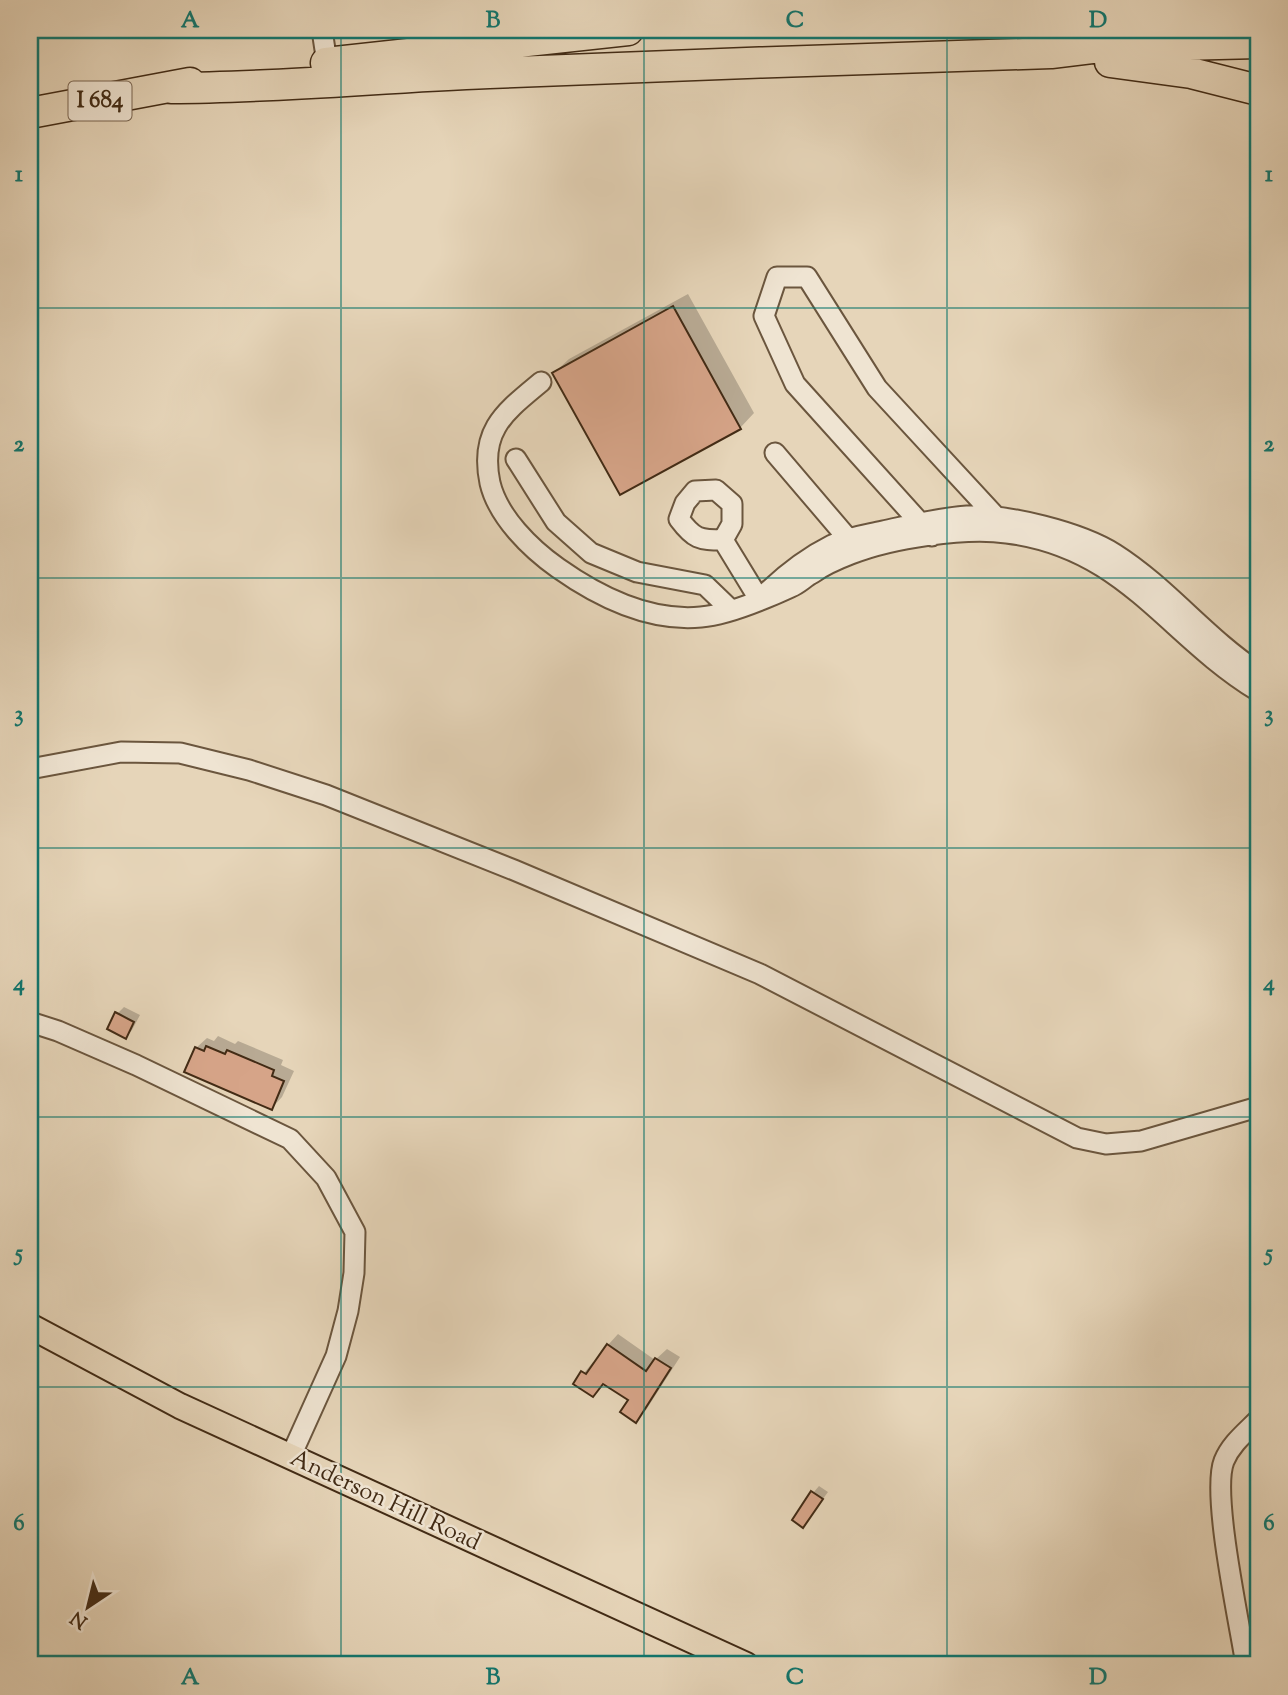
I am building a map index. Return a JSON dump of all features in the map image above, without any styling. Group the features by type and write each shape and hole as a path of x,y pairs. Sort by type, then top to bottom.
{"highway":[{"path":"171,88 214,77 628,30"},
{"path":"171,88 657,66 1051,53 1100,47 1258,43"},
{"path":"1051,53 1166,69 1258,90"},
{"name":"I 684","path":"30,113 171,88"}],"main road":[{"name":"Anderson Hill Road","path":"30,1326 180,1406 746,1665"}],"street":[{"path":"321,30 327,63"},
{"path":"925,529 795,384 764,316 777,276 807,277 877,388 1002,525 1063,546 1110,570 1130,584 1226,669 1258,691"},
{"path":"541,382 503,414 493,435 487,469 492,489 503,510 530,544 549,561 586,586 632,608 675,618 702,617 731,610 759,599 799,565 853,545 875,546 925,529 975,532 1002,525 1050,528 1080,537 1112,552 1169,595 1220,642 1258,672"},
{"path":"775,453 853,545"},
{"path":"516,459 556,522 591,553 637,572 705,585 731,610"},
{"path":"530,544 556,522"},
{"path":"723,540 759,599"},
{"path":"30,769 121,752 180,753 326,795 514,870 760,974 1077,1138 1106,1144 1141,1141 1258,1107"},
{"path":"30,1022 58,1031 135,1065 290,1139 326,1178 355,1232 354,1273 348,1311 336,1356 290,1458"},
{"path":"1246,1665 1223,1525 1220,1490 1223,1464 1232,1446 1258,1420"}],"building":[{"path":"673,306 741,429 620,495 552,373"},
{"path":"115,1012 134,1022 126,1039 107,1029"},
{"path":"206,1046 225,1054 227,1050 274,1070 272,1076 284,1081 272,1110 184,1072 195,1047 204,1051"},
{"path":"607,1344 646,1371 655,1358 671,1368 636,1423 620,1412 628,1400 603,1384 593,1397 573,1384 581,1371 586,1374"},
{"path":"811,1491 823,1499 803,1528 792,1520"}]}
